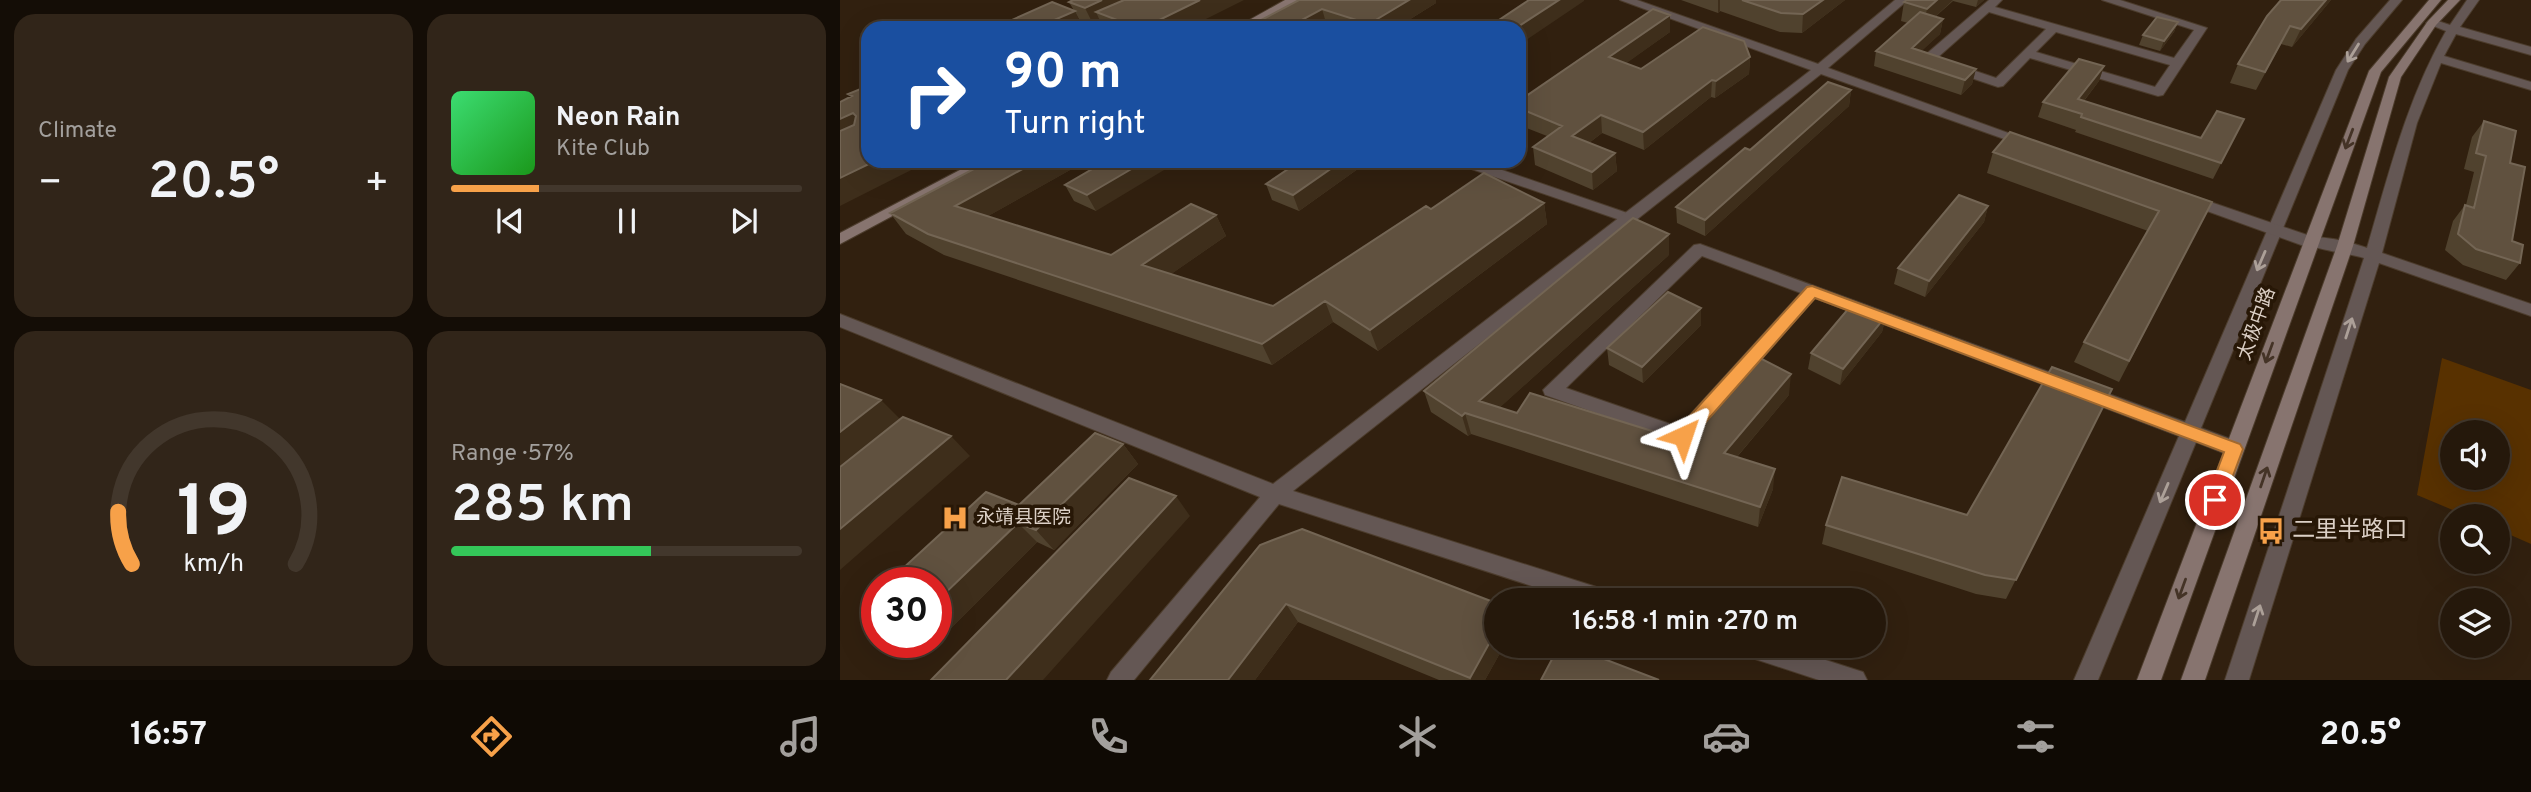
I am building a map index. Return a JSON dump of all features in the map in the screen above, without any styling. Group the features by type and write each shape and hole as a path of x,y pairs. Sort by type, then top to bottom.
{"main road":[{"path":"1254,21 1294,0"},
{"name":"太极中路","path":"2149,680 2375,71 2435,0"},
{"path":"2193,680 2345,246 2395,77 2432,23 2454,0"},
{"path":"840,239 975,168"}],"street":[{"path":"1626,0 2040,147"},
{"path":"1119,680 1275,494 1818,70 1902,0"},
{"path":"2028,53 2158,92 2201,28 2108,0"},
{"path":"2086,680 2342,70 2360,41 2396,0"},
{"path":"2236,680 2373,255 2412,113 2451,29 2473,0"},
{"path":"2054,27 1998,83 1928,59 1991,4 2054,27 2177,63"},
{"path":"2432,23 2531,51"},
{"path":"2437,58 2531,86"},
{"path":"1482,168 1628,218"},
{"path":"2170,193 2310,242 2345,246 2373,255 2531,310"},
{"path":"1812,291 1683,436 1552,390 1700,249 2234,449"},
{"path":"840,320 1275,494 1569,588"},
{"path":"1786,658 1855,680"}],"shaded area":[{"path":"2442,358 2531,390 2531,544 2510,535 2510,504 2440,505 2417,495"}],"building":[{"path":"1102,0 1085,8 1069,2"},
{"path":"1124,0 1200,0 1157,21 1120,21 1096,12"},
{"path":"1299,0 1409,0 1374,21 1360,21 1322,9 1300,21 1259,21"},
{"path":"1529,0 1559,0 1526,21 1498,21"},
{"path":"1742,0 1823,0 1803,14 1781,13"},
{"path":"1937,0 1927,9 1904,2"},
{"path":"2281,0 2326,0 2301,29 2290,26 2265,72 2238,64 2267,16"},
{"path":"1052,2 1075,11 1052,21 1010,21"},
{"path":"1653,9 1670,15 1609,57 1641,69 1703,27 1744,41 1750,57 1716,81 1712,80 1643,132 1601,115 1572,136 1615,153 1592,172 1533,147 1562,126 1526,111 1526,96"},
{"path":"1920,12 1943,19 1912,48 1976,69 1965,80 1876,51"},
{"path":"2157,17 2178,22 2164,41 2143,35"},
{"path":"2079,59 2104,66 2078,99 2201,138 2217,111 2244,119 2221,163 2043,102"},
{"path":"1828,82 1851,90 1705,220 1676,207 1745,148 1750,150"},
{"path":"861,89 861,168 840,178 840,131 854,125 856,116 853,113 840,119 840,102 852,96 848,94"},
{"path":"2484,121 2516,131 2510,163 2525,167 2512,241 2523,245 2520,263 2476,249 2458,234 2465,205 2474,208 2486,156 2476,153"},
{"path":"2010,132 2212,202 2129,361 2084,342 2159,211 1993,152"},
{"path":"976,168 1024,168 955,206 1111,255 1191,204 1216,215 1142,265 1273,306 1426,206 1431,209 1484,173 1544,203 1370,330 1325,301 1262,344 928,234 890,213"},
{"path":"1094,168 1133,168 1087,195 1065,185"},
{"path":"1290,168 1332,168 1293,195 1266,184"},
{"path":"1959,195 1988,206 1929,281 1898,268"},
{"path":"1633,218 1669,234 1479,401 1517,413 1530,393 1681,440 1756,356 1791,374 1724,453 1775,469 1760,507 1465,413 1462,416 1424,391"},
{"path":"1668,292 1701,308 1642,367 1607,348"},
{"path":"1854,302 1886,316 1843,369 1811,353"},
{"path":"2052,367 2112,389 2016,580 1985,575 1826,525 1842,477 1967,515"},
{"path":"840,384 881,400 840,432"},
{"path":"903,417 951,436 840,529 840,467"},
{"path":"1095,433 1123,444 1036,530 1018,523 952,587 952,567 904,567 986,492 1019,505"},
{"path":"1129,478 1176,496 1006,680 931,680"},
{"path":"1302,529 1484,598 1484,653 1470,678 1286,604 1228,680 1150,680 1260,545"},
{"path":"1553,658 1601,658 1659,680 1541,680"}],"place":[{"name":"永靖县医院","path":"955,518"},
{"name":"二里半路口","path":"2271,531"}],"route":[{"path":"1683,436 1812,291 2234,449 2215,500"}]}
